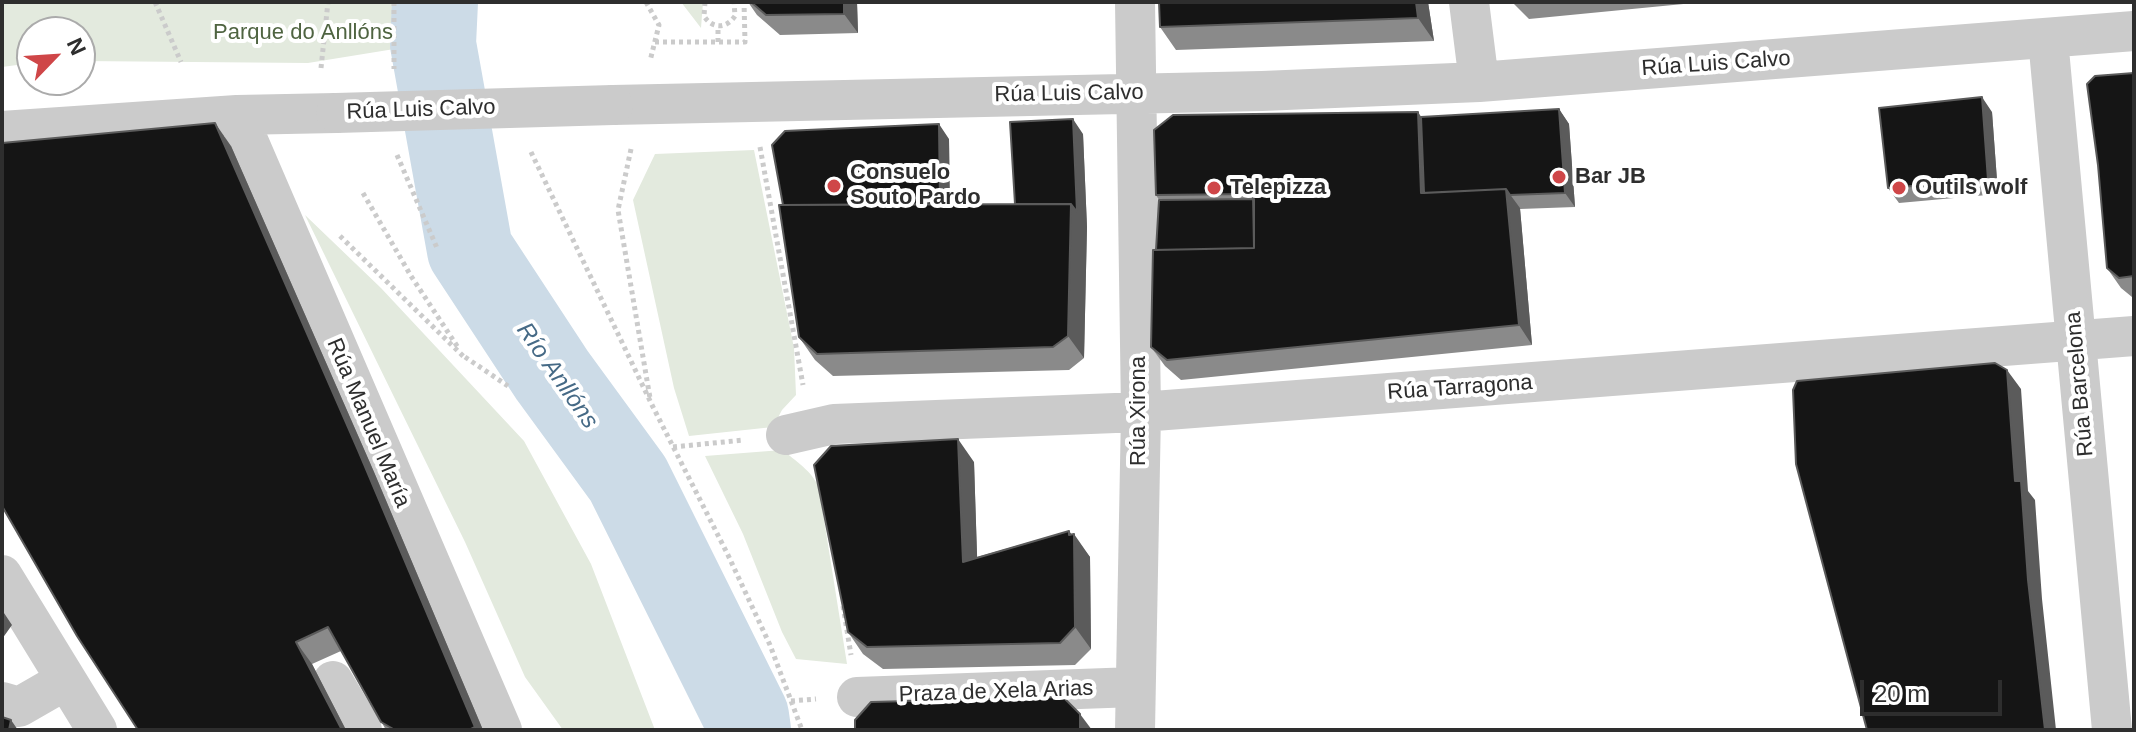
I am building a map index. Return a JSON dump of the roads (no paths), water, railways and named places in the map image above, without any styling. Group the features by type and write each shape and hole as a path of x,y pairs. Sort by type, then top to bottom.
{"street":[{"name":"Rúa Xirona","path":"1135,2 1141,412 1135,730"},
{"path":"1469,2 1479,82"},
{"name":"Rúa Luis Calvo","path":"2,131 237,115 1262,91 1479,82 2134,31"},
{"name":"Rúa Barcelona","path":"2048,39 2112,730"},
{"name":"Rúa Manuel María","path":"237,115 502,730"},
{"name":"Rúa Tarragona","path":"786,435 834,424 1141,412 2134,336"},
{"path":"2,575 97,730"},
{"path":"2,702 19,707 66,680"},
{"path":"333,681 362,730"},
{"name":"Praza de Xela Arias","path":"857,697 1135,687"}],"waterway":[{"name":"Río Anllóns","path":"435,2 433,44 470,250 552,375 628,479 746,716 748,730"}],"place":[{"name":"Bar JB","path":"1559,177"},
{"name":"Consuelo Souto Pardo","path":"834,186"},
{"name":"Telepizza","path":"1214,188"},
{"name":"Outils wolf","path":"1899,188"}],"park label":[{"name":"Parque do Anllóns","path":"303,33"}]}
